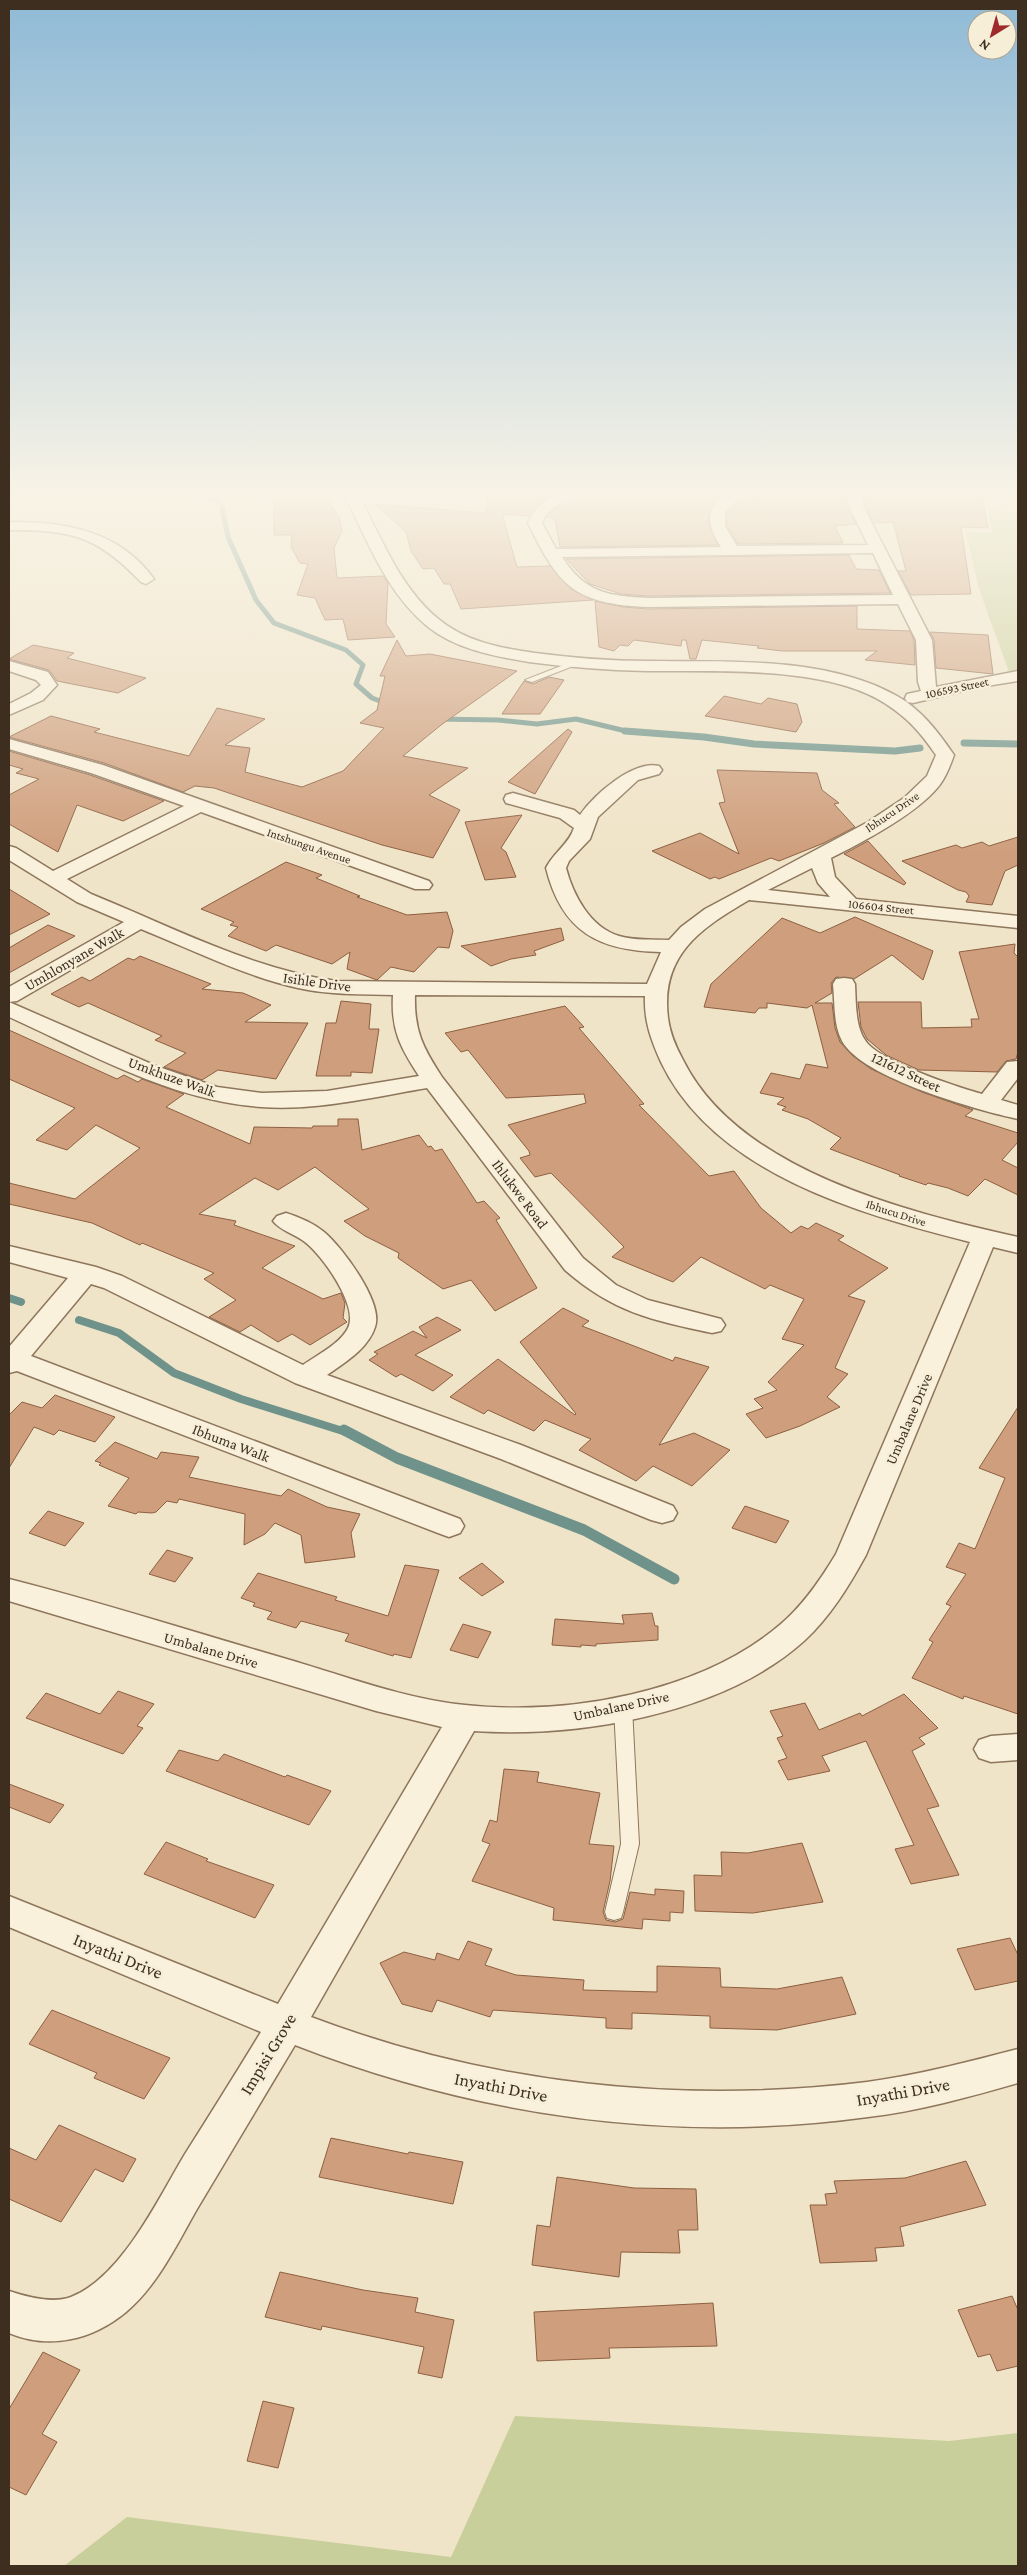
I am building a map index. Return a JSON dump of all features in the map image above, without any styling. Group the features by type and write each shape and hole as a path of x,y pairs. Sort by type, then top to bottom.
{"street":[{"name":"Ibhucu Drive","path":"422,612 432,622 452,635 487,649 577,663 750,668 796,672 842,681 896,702 918,719 941,746 945,755 942,770 913,800 820,856 744,894 699,922 676,946 659,973 655,990 655,1021 667,1058 678,1078 702,1109 739,1139 770,1160 837,1193 916,1221 1018,1245"},
{"path":"910,612 924,640 926,682 930,693"},
{"path":"9,666 42,676 49,685 47,689 36,696 9,710"},
{"name":"106593 Street","path":"896,702 930,693 1018,676"},
{"name":"Intshungu Avenue","path":"9,744 96,769 197,807 422,885"},
{"path":"653,770 632,776 592,813 580,839 556,865 557,877 570,902 598,934 609,940 676,946"},
{"path":"513,799 567,814 584,827"},
{"path":"52,879 197,807"},
{"name":"Isihle Drive","path":"9,852 84,898 139,922 284,978 336,987 655,990"},
{"path":"820,856 820,866 825,881 848,903"},
{"name":"106604 Street","path":"744,894 848,903 1018,922"},
{"name":"Umhlonyane Walk","path":"9,996 139,922"},
{"name":"121612 Street","path":"844,984 848,1020 853,1039 858,1047 872,1057 918,1080 1018,1112"},
{"name":"Ihlukwe Road","path":"404,989 404,1017 411,1046 433,1080 574,1264 597,1285 612,1295 645,1309 712,1325"},
{"name":"Umkhuze Walk","path":"9,1009 148,1071 190,1086 228,1096 262,1100 327,1098 433,1080"},
{"path":"987,1103 1015,1067"},
{"path":"286,1221 314,1237 333,1258 358,1298 364,1316 363,1326 350,1342 305,1377"},
{"name":"Umbalane Drive","path":"9,1590 308,1678 419,1709 465,1718 537,1720 623,1707 707,1684 747,1666 784,1640 831,1589 851,1555 984,1238"},
{"path":"9,1254 87,1273 113,1282 305,1377 511,1452 662,1513"},
{"name":"Ibhuma Walk","path":"87,1273 10,1361 449,1526"},
{"name":"Impisi Grove","path":"14,2314 58,2322 82,2315 111,2297 142,2263 286,2025 465,1718"},
{"name":"Inyathi Drive","path":"9,1911 286,2025 411,2068 490,2087 572,2100 656,2108 739,2110 822,2105 903,2094 982,2078 1018,2066"}],"lane":[{"path":"530,680 577,663"},
{"path":"614,1912 630,1844 623,1707"}],"green space":[{"path":"987,612 1018,612 1018,670 1009,672"},
{"path":"515,2416 949,2441 1018,2433 1018,2566 64,2566 127,2517 451,2557"}],"building":[{"path":"321,612 387,612 386,624 395,637 348,640 343,619 325,620"},
{"path":"596,612 857,612 857,629 910,631 914,640 915,665 865,660 877,651 782,651 757,648 759,646 702,640 696,659 690,659 686,640 682,640 681,646 634,640 628,646 620,645 614,651 599,647"},
{"path":"930,632 988,635 993,674 936,668 934,640"},
{"path":"397,640 406,656 430,654 517,671 441,725 403,756 468,768 429,795 460,810 433,858 382,845 214,788 195,786 183,792 104,763 9,737 51,716 100,729 94,732 189,756 217,708 265,719 225,745 250,748 245,772 302,787 343,771 384,728 360,723 377,710 385,676 380,676"},
{"path":"33,645 74,653 67,658 146,678 118,693 57,681 49,670 9,659"},
{"path":"549,677 564,680 540,714 502,714 524,681 533,684"},
{"path":"724,696 761,704 768,698 797,704 802,722 796,732 705,716"},
{"path":"568,729 572,732 535,794 508,782"},
{"path":"9,751 90,775 164,801 123,821 77,805 58,852 9,824 9,795 39,779 16,773 23,769 9,765"},
{"path":"717,770 817,773 822,790 839,803 834,804 855,827 824,843 779,861 771,858 719,879 715,877 710,879 652,851 700,833 739,854 719,803 725,802"},
{"path":"522,815 501,848 506,852 516,877 485,880 465,822"},
{"path":"1018,837 1018,865 1005,871 992,905 966,902 969,896 966,892 958,890 902,861 956,845 962,848 982,842 989,846"},
{"path":"868,841 906,883 904,885 844,854"},
{"path":"286,862 322,875 316,878 360,896 357,897 407,915 447,912 453,931 449,948 438,947 414,972 391,967 377,980 347,969 350,952 332,964 276,945 266,951 228,936 238,927 230,925 234,922 201,909"},
{"path":"9,889 50,914 9,935"},
{"path":"855,917 933,951 923,980 892,955 854,979 836,977 831,983 832,993 815,1003 832,1003 835,1028 840,1042 853,1056 871,1069 922,1092 973,1110 965,1116 1018,1133 1018,1142 1002,1160 1018,1168 1018,1195 985,1179 968,1196 948,1188 928,1183 926,1185 899,1176 830,1149 841,1138 808,1119 782,1110 786,1107 777,1104 784,1098 760,1093 771,1073 800,1079 806,1064 828,1068 812,1005 807,1008 767,1003 767,1008 759,1008 755,1013 704,1007 711,984 782,918 820,933"},
{"path":"48,925 75,936 9,973 9,948"},
{"path":"561,928 564,940 534,951 536,955 511,959 491,966 461,946"},
{"path":"1015,944 1014,953 1018,957 1018,1052 1016,1059 1006,1061 997,1072 919,1070 886,1055 867,1039 861,1027 858,1002 921,1002 922,1028 972,1027 971,1019 979,1019 959,952"},
{"path":"140,956 211,984 202,989 243,993 271,1005 245,1022 308,1023 276,1079 218,1070 202,1080 164,1067 186,1053 155,1040 162,1036 88,1003 79,1007 51,994 82,977 90,981 128,958 134,960"},
{"path":"341,1001 371,1004 369,1029 379,1029 372,1073 351,1072 351,1076 316,1076 326,1023 336,1023"},
{"path":"565,1006 584,1027 579,1028 644,1104 639,1105 709,1176 734,1171 761,1208 791,1233 801,1226 808,1229 816,1223 844,1236 838,1240 888,1268 848,1296 865,1301 835,1368 848,1374 827,1397 840,1407 800,1426 766,1438 746,1414 763,1408 754,1399 777,1390 768,1382 804,1345 782,1339 804,1299 770,1285 765,1289 701,1257 673,1282 612,1257 624,1247 551,1173 535,1177 520,1158 530,1155 529,1151 508,1125 586,1103 584,1094 506,1098 468,1050 461,1052 445,1033"},
{"path":"9,1030 117,1079 124,1075 138,1082 142,1079 184,1094 166,1107 250,1144 254,1127 312,1128 313,1126 338,1126 338,1119 358,1119 362,1150 419,1135 428,1147 431,1146 435,1151 442,1149 477,1203 484,1201 500,1218 496,1220 537,1288 495,1311 471,1280 443,1289 398,1258 399,1253 365,1236 344,1221 369,1209 315,1167 278,1190 255,1178 199,1214 236,1221 234,1225 295,1246 262,1268 323,1299 341,1293 345,1303 343,1318 347,1322 310,1345 292,1334 278,1342 251,1325 240,1332 209,1317 236,1300 204,1279 214,1273 142,1243 140,1245 92,1223 9,1204 9,1183 75,1199 140,1148 96,1125 67,1150 36,1140 75,1108 9,1079"},
{"path":"563,1308 589,1321 582,1326 673,1361 675,1357 709,1367 659,1445 694,1433 730,1450 692,1486 653,1466 636,1481 579,1450 591,1439 545,1420 534,1431 488,1410 484,1414 450,1397 498,1359 575,1415 520,1342"},
{"path":"437,1317 461,1330 415,1355 453,1375 433,1391 401,1374 396,1377 369,1360 378,1354 374,1352 413,1331 427,1338 419,1327"},
{"path":"55,1395 115,1417 95,1442 59,1430 54,1435 34,1427 9,1468 9,1415 22,1402 42,1408"},
{"path":"1018,1407 1018,1714 964,1696 963,1699 912,1678 933,1642 929,1640 951,1606 946,1604 966,1574 946,1567 959,1543 975,1549 1005,1478 979,1468"},
{"path":"115,1442 157,1459 161,1452 199,1457 189,1477 281,1496 288,1489 327,1507 360,1514 351,1533 355,1557 305,1563 301,1535 275,1523 265,1534 244,1545 245,1514 179,1499 177,1503 167,1501 156,1512 152,1513 138,1512 136,1514 108,1506 129,1478 99,1465 101,1463 95,1461"},
{"path":"745,1506 789,1521 776,1543 732,1528"},
{"path":"48,1511 84,1523 65,1546 29,1533"},
{"path":"167,1550 193,1558 175,1582 149,1574"},
{"path":"482,1563 504,1582 482,1596 459,1578"},
{"path":"405,1565 439,1570 411,1658 394,1654 393,1656 345,1641 349,1634 301,1621 296,1628 267,1619 272,1612 253,1606 255,1603 241,1598 258,1573 337,1597 335,1600 388,1616"},
{"path":"652,1613 655,1626 658,1626 658,1640 596,1644 596,1646 581,1645 581,1647 552,1645 555,1619 624,1624 622,1615"},
{"path":"463,1624 491,1632 478,1658 450,1650"},
{"path":"118,1691 154,1704 137,1726 143,1728 123,1754 26,1718 46,1693 100,1714"},
{"path":"904,1694 938,1728 919,1738 925,1744 912,1751 939,1806 927,1809 959,1875 911,1884 895,1849 914,1845 866,1741 822,1756 830,1771 788,1780 778,1761 787,1758 777,1738 783,1736 770,1711 805,1703 819,1730 860,1713 862,1716"},
{"path":"179,1750 218,1761 224,1754 285,1777 287,1775 331,1791 309,1825 166,1771"},
{"path":"504,1769 539,1772 537,1782 600,1793 589,1844 614,1846 610,1881 603,1912 606,1920 615,1922 623,1919 630,1892 655,1895 655,1889 684,1891 683,1913 670,1912 670,1921 643,1919 642,1929 553,1920 554,1908 472,1881 490,1844 482,1841 490,1820 497,1822"},
{"path":"9,1784 64,1805 50,1823 9,1807"},
{"path":"166,1842 208,1859 206,1861 274,1885 255,1918 144,1874"},
{"path":"802,1843 823,1902 753,1913 695,1911 694,1875 722,1876 721,1852 748,1853"},
{"path":"1010,1938 1018,1955 1018,1981 975,1990 957,1949"},
{"path":"468,1941 492,1949 485,1965 516,1975 584,1980 583,1990 657,1992 657,1966 720,1968 721,1987 777,1989 842,1977 856,2014 777,2030 710,2028 710,2016 632,2013 632,2029 606,2028 606,2018 493,2010 490,2017 437,2000 432,2012 402,2004 380,1963 404,1952 435,1960 437,1953 459,1960"},
{"path":"52,2010 170,2058 144,2099 94,2078 97,2073 29,2044"},
{"path":"59,2125 136,2159 123,2182 95,2169 61,2222 9,2199 9,2148 36,2160"},
{"path":"331,2138 408,2154 409,2152 463,2162 453,2204 319,2177"},
{"path":"966,2161 986,2205 900,2227 904,2246 875,2248 877,2261 820,2263 810,2205 827,2205 825,2194 837,2193 834,2181 905,2178"},
{"path":"557,2177 634,2188 696,2189 698,2230 678,2230 680,2253 621,2252 619,2277 532,2265 537,2225 550,2227"},
{"path":"280,2272 363,2290 418,2298 415,2312 454,2320 442,2378 418,2373 424,2347 322,2326 321,2330 265,2317"},
{"path":"1012,2296 1018,2310 1018,2366 997,2371 990,2354 978,2357 958,2310"},
{"path":"713,2303 717,2346 609,2348 610,2358 537,2361 534,2312"},
{"path":"43,2352 80,2370 42,2434 57,2442 26,2495 9,2487 9,2409"},
{"path":"263,2401 294,2408 278,2468 247,2461"}],"waterway":[{"path":"266,612 274,623 346,650 363,665 356,684 372,698 388,704"},
{"path":"436,719 498,720 537,724 576,719 626,731"},
{"path":"626,731 704,737 754,744 895,751 920,748"},
{"path":"964,743 1018,744"},
{"path":"9,1298 21,1302"},
{"path":"79,1320 119,1333 174,1373 241,1399 346,1432"},
{"path":"344,1430 397,1458 584,1530 674,1579"}]}
